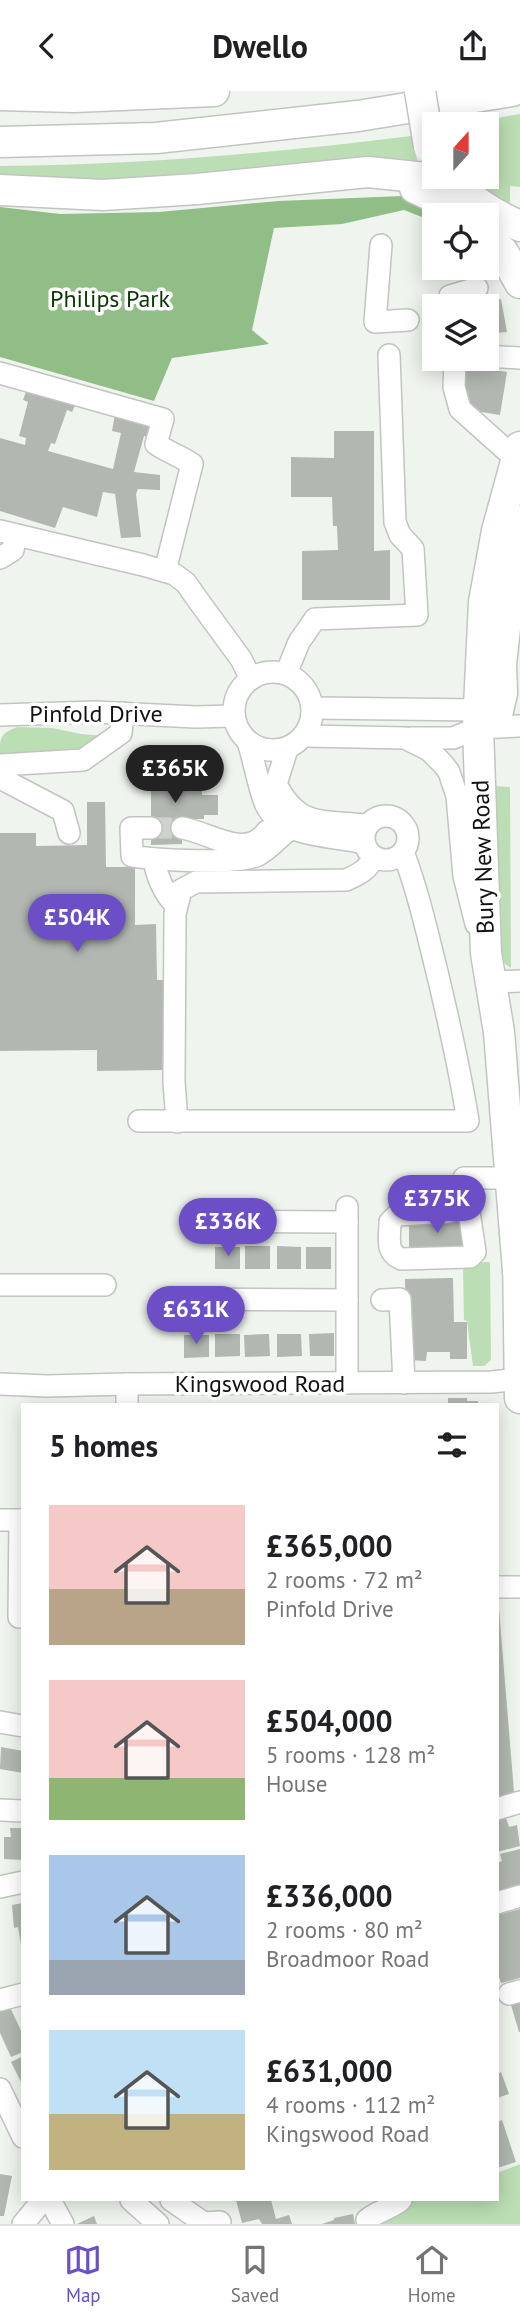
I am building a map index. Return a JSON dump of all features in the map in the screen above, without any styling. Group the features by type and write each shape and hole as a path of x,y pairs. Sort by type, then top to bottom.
{"highway":[{"path":"0,95 74,97 214,91"},
{"path":"420,91 424,112"},
{"path":"0,142 156,138 358,116 512,91"},
{"path":"0,190 103,195 197,189 368,172 426,178 508,231 503,252 520,283"},
{"name":"Bury New Road","path":"518,453 497,531 482,626 499,721 486,953 505,982 499,1032 515,1174 520,1398"},
{"path":"499,721 501,664 514,544 520,521"}],"street":[{"path":"381,245 374,321 408,320"},
{"path":"457,294 477,288"},
{"path":"286,674 299,642 315,619 417,615 413,549 400,535 395,521 389,355"},
{"path":"455,371 454,387 460,409 518,453"},
{"path":"0,373 163,419 156,445 192,464 165,571"},
{"path":"0,558 13,550 8,533 165,571 186,583 241,659 251,679"},
{"path":"177,1122 174,1082 176,905 181,890 196,881 346,880 370,866 368,842 372,819 380,815 397,818 408,832 408,841 402,852 391,860 382,860 368,842 297,814 284,800 276,784 296,742 313,718 313,708 304,687 286,674 262,674 251,679 237,695 234,716 241,734 260,749 274,751 296,742 453,738 499,721"},
{"path":"313,708 499,721"},
{"path":"0,765 83,760 121,733 123,713"},
{"name":"Pinfold Drive","path":"0,715 123,713 234,716"},
{"path":"405,738 429,750 449,772 457,796 464,876 477,932 486,953"},
{"path":"248,742 266,806 280,821 292,828 368,842"},
{"path":"0,778 63,811 69,833"},
{"path":"182,828 226,844 249,844 267,833 272,812"},
{"path":"151,828 131,828 132,856 154,859 249,858 267,849 278,837 292,828"},
{"path":"139,1121 468,1121 456,1051 421,905 402,852"},
{"path":"154,859 155,868 168,897 176,905"},
{"path":"465,1191 447,1212 397,1215 390,1222 390,1251 393,1255 401,1259 470,1257 475,1252 464,1178 515,1174"},
{"path":"193,1221 217,1215 347,1214 347,1383"},
{"path":"0,1285 105,1283"},
{"path":"187,1299 347,1300"},
{"path":"382,1300 400,1299 404,1383"},
{"name":"Kingswood Road","path":"0,1384 46,1396 127,1384 185,1395 347,1383 519,1379"},
{"path":"127,1384 127,1403"},
{"path":"14,1520 21,1617"},
{"path":"499,1587 520,1587"},
{"path":"0,1722 21,1726"},
{"path":"499,1807 520,1802"},
{"path":"0,1810 21,1811"},
{"path":"0,1887 21,1882"},
{"path":"499,1902 520,1896"},
{"path":"0,2000 21,1995"},
{"path":"0,2089 21,2133"},
{"path":"23,2224 43,2201"},
{"path":"51,2201 63,2224"},
{"path":"132,2201 158,2224"},
{"path":"172,2201 204,2223 220,2222"},
{"path":"368,2220 400,2201"}],"green space":[{"path":"520,114 520,187 510,186 508,203 484,189 499,189 499,118"},
{"path":"411,136 418,163 124,185 0,181 0,166 206,157"},
{"name":"Philips Park","path":"403,196 422,205 422,217 404,210 342,224 274,228 252,330 269,344 172,358 154,401 0,357 0,207 60,214 159,212 279,201"},
{"path":"17,727 52,728 106,736 89,750 0,755 2,737"},
{"path":"493,786 510,787 511,968 505,964 500,948"},
{"path":"490,1262 491,1360 484,1366 473,1366 467,1321 464,1320 463,1263"},
{"path":"520,2164 520,2224 371,2224 406,2201 499,2201 499,2172"}],"building":[{"path":"501,299 507,332 499,333"},
{"path":"464,371 507,372 500,415 457,408"},
{"path":"28,386 78,399 72,412 67,410 55,444 51,443 48,451 113,469 121,433 112,431 115,414 153,424 150,438 144,436 134,472 160,475 160,490 138,489 136,494 141,537 121,538 115,494 103,492 97,517 63,507 55,528 0,511 0,438 25,445 26,438 19,436 28,402 23,400"},
{"path":"334,431 374,431 374,551 390,550 390,600 302,600 302,551 338,550 337,526 333,526 332,497 291,497 291,457 334,458"},
{"path":"151,766 183,766 183,790 202,790 202,795 218,795 218,815 204,815 204,819 182,819 182,844 151,845"},
{"path":"87,802 105,802 106,867 135,867 135,925 156,924 157,980 164,980 165,1070 97,1071 97,1050 0,1051 0,833 36,833 36,846 87,845"},
{"path":"464,1216 465,1254 409,1254 409,1217"},
{"path":"245,1246 270,1246 270,1269 245,1269"},
{"path":"277,1246 301,1247 301,1269 277,1269"},
{"path":"215,1247 240,1247 240,1269 215,1269"},
{"path":"306,1247 331,1247 331,1269 306,1269"},
{"path":"453,1278 454,1322 467,1322 467,1359 450,1359 450,1352 427,1352 426,1361 407,1360 405,1279"},
{"path":"334,1333 334,1356 310,1356 309,1334"},
{"path":"215,1334 240,1334 240,1356 215,1357"},
{"path":"269,1334 270,1356 245,1357 244,1335"},
{"path":"277,1334 301,1334 302,1356 277,1357"},
{"path":"184,1335 209,1335 209,1357 184,1358"},
{"path":"448,1398 478,1401 478,1403 448,1403"},
{"path":"499,1609 514,1792 499,1796"},
{"path":"1,1747 21,1751 21,1773 0,1769"},
{"path":"506,1818 509,1827 517,1825 520,1846 499,1851 499,1820"},
{"path":"10,1828 21,1828 21,1860 4,1859 4,1837 11,1837"},
{"path":"520,1849 520,1885 499,1890 499,1862 502,1861 500,1854"},
{"path":"21,1903 21,1945 18,1927 14,1928 12,1905"},
{"path":"520,1909 520,1978 501,1983 499,1976 499,1914"},
{"path":"8,2003 21,2031 21,2053 11,2057 0,2033 0,2007"},
{"path":"520,2003 520,2032 519,2032 511,2005"},
{"path":"21,2057 21,2082 11,2062"},
{"path":"501,2072 509,2094 499,2097"},
{"path":"502,2120 516,2162 499,2167 499,2121"},
{"path":"0,2174 12,2176 4,2216 0,2216"},
{"path":"236,2201 271,2201 276,2219 289,2215 292,2224 262,2224 259,2219 242,2223"},
{"path":"353,2214 355,2224 322,2224 334,2218"},
{"path":"94,2216 97,2224 77,2224"}],"tunnel":[{"path":"151,828 182,828"}]}
